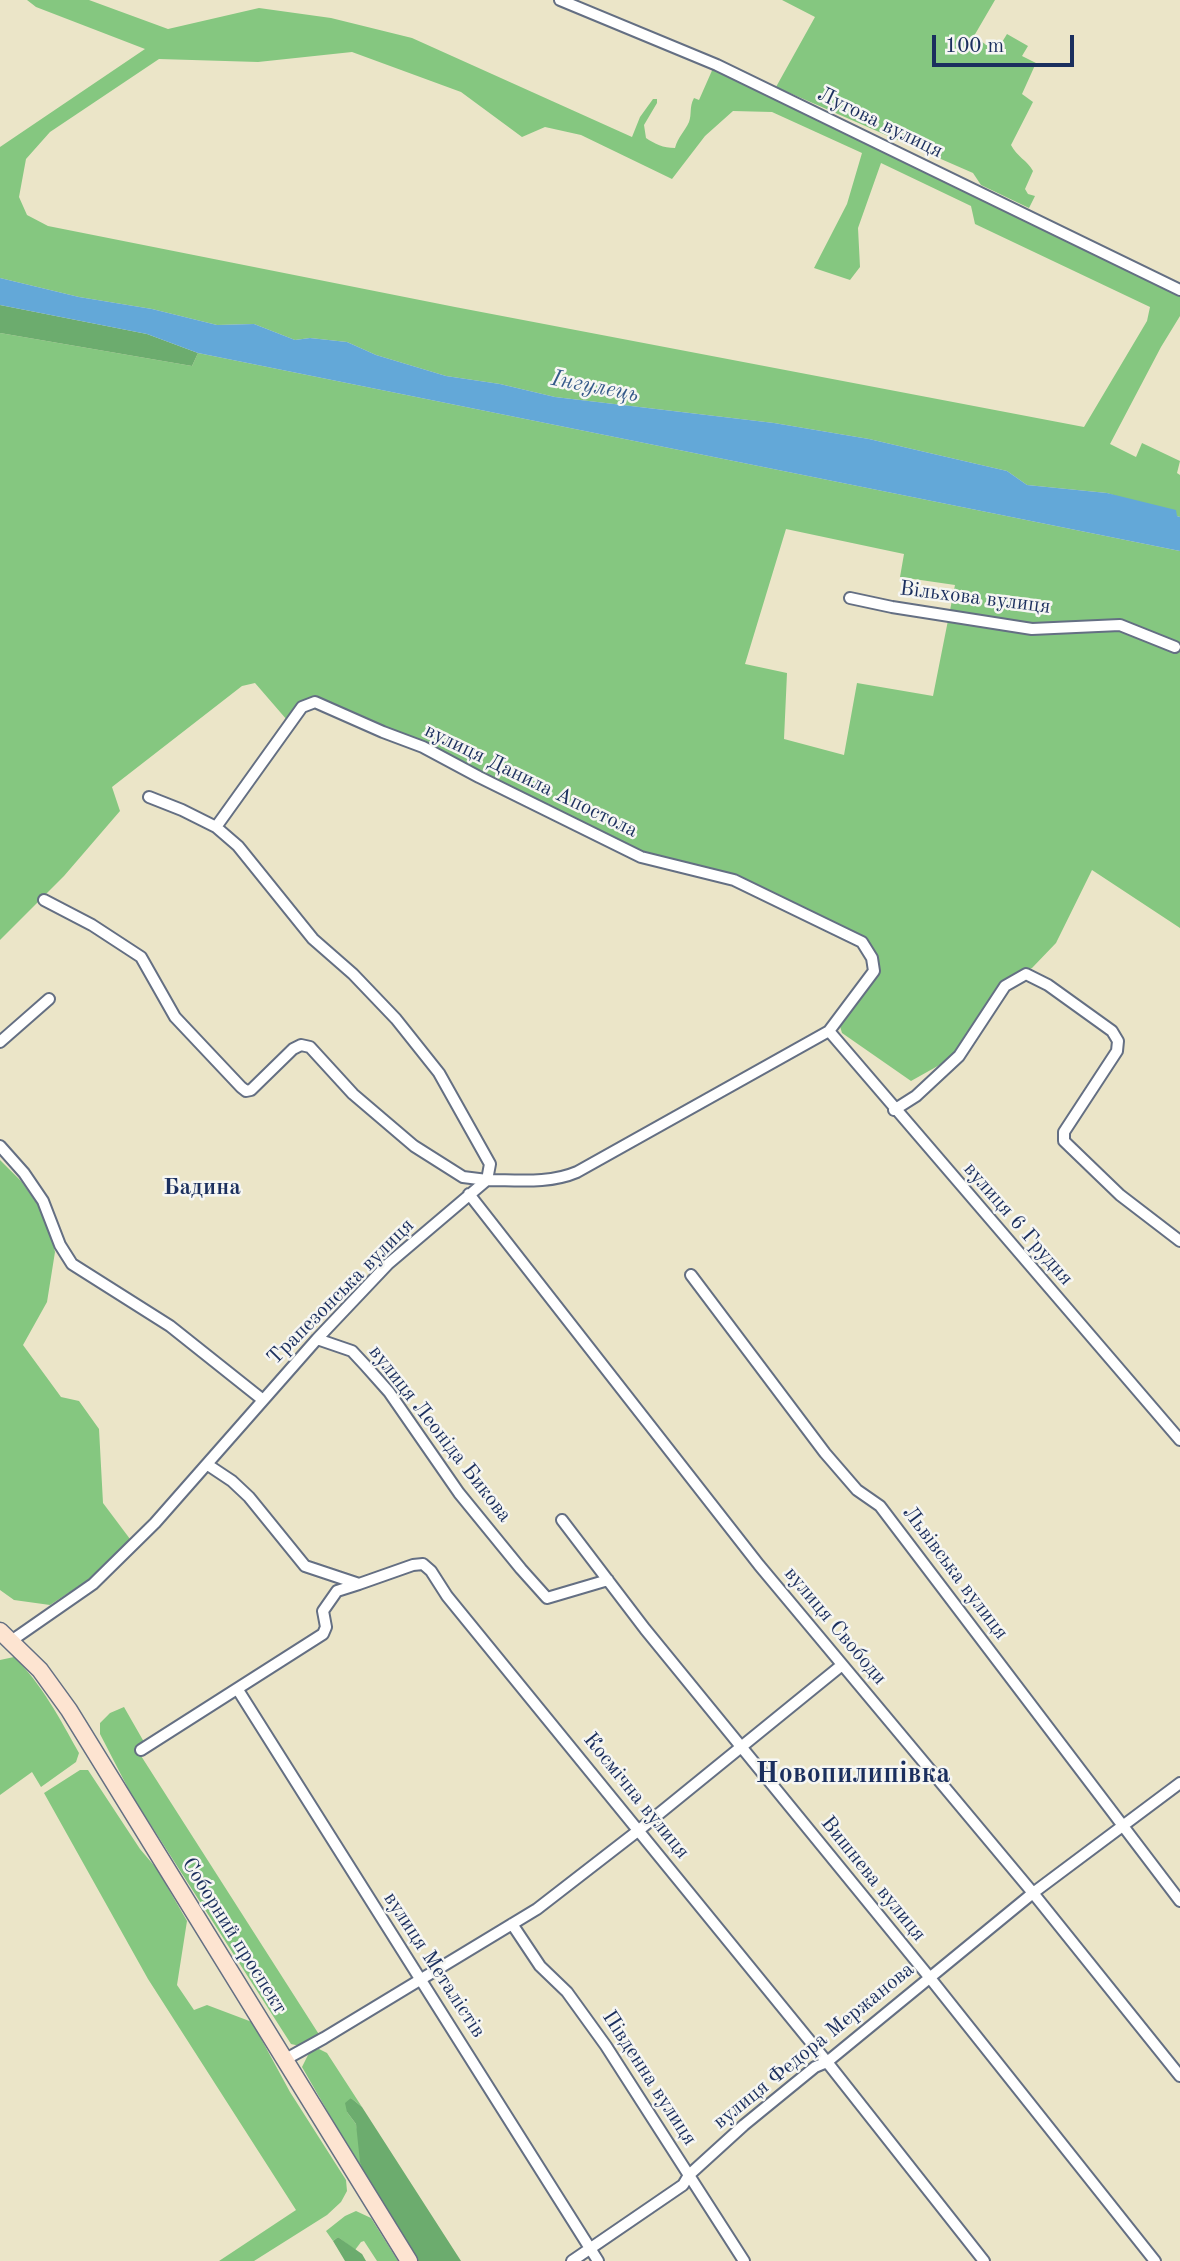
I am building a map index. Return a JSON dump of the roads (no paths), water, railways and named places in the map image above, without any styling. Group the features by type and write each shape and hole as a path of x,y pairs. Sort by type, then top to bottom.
{"main road":[{"name":"Соборний проспект","path":"6,1636 40,1670 69,1710 409,2261"}],"street":[{"name":"Лугова вулиця","path":"560,0 717,65 1180,290"},
{"name":"Вільхова вулиця","path":"850,598 1032,629 1120,625 1175,647"},
{"name":"вулиця Данила Апостола","path":"216,827 302,707 315,702 423,747 641,857 734,880 862,942 872,958 874,971 829,1031"},
{"path":"149,797 216,827 238,846 313,939 354,974 396,1019 439,1073 490,1164 487,1180"},
{"path":"44,900 92,925 141,957 175,1017 246,1091 251,1090 293,1049 301,1045 310,1047 353,1094 414,1146 463,1177 487,1180 561,1179 829,1031"},
{"path":"894,1110 916,1096 959,1056 1005,986 1026,974 1048,985 1112,1031 1118,1041 1117,1051 1064,1132 1064,1141 1120,1195 1180,1241"},
{"path":"0,1042 49,999"},
{"name":"вулиця 6 Грудня","path":"829,1031 894,1110 1180,1440"},
{"path":"0,1146 24,1173 43,1201 60,1245 72,1264 170,1326 263,1400"},
{"name":"Трапезонська вулиця","path":"6,1636 93,1584 155,1523 317,1339 388,1264 487,1180"},
{"name":"вулиця Свободи","path":"469,1194 760,1565 1033,1893 1180,2076"},
{"name":"Львівська вулиця","path":"691,1275 825,1453 857,1490 880,1506 1180,1901"},
{"name":"вулиця Леоніда Бикова","path":"317,1339 352,1351 389,1392 459,1493 547,1598 608,1580"},
{"path":"208,1465 232,1481 249,1497 305,1566 359,1584"},
{"name":"Вишнева вулиця","path":"562,1520 1155,2261"},
{"name":"Космічна вулиця","path":"238,1690 323,1634 326,1627 323,1611 337,1591 423,1564 827,2062 984,2261"},
{"path":"286,2059 537,1909 842,1665"},
{"path":"141,1750 238,1690"},
{"name":"вулиця Металістів","path":"238,1690 598,2261"},
{"name":"вулиця Федора Мержанова","path":"572,2261 683,2185 689,2175 744,2125 816,2067 827,2062 1033,1893 1180,1783"},
{"name":"Південна вулиця","path":"512,1924 540,1966 567,1992 606,2046 744,2261"}],"water":[{"path":"0,278 217,325 254,324 295,340 310,338 347,342 376,355 446,376 500,384 555,397 774,423 869,439 1007,471 1027,485 1107,493 1176,510 1177,516 1180,517 1180,551 198,353 147,334 0,305"}],"district":[{"name":"Бадина","path":"202,1188"},
{"name":"Новопилипівка","path":"853,1775"}],"water label":[{"name":"Інгулець","path":"595,387"}]}
